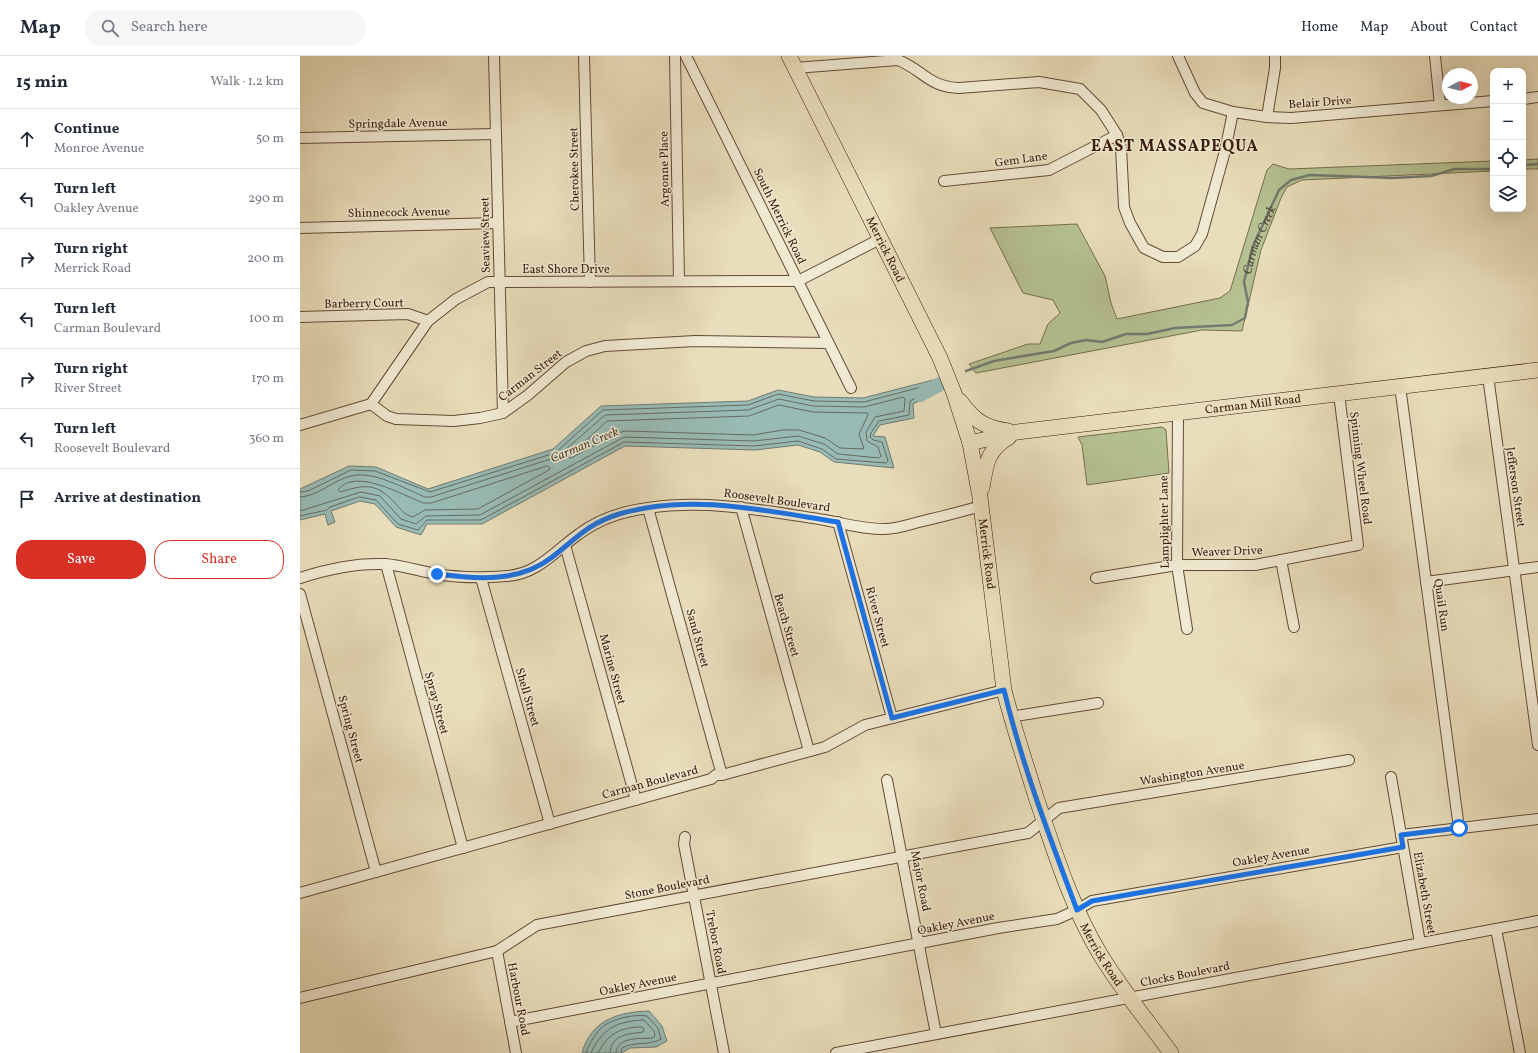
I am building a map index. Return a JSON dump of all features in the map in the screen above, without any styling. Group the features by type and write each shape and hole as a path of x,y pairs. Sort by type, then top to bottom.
{"main road":[{"name":"Merrick Road","path":"792,62 937,352 954,393 970,443 981,502 1004,690 1010,717 1044,820 1077,910 1099,953 1129,998 1171,1053"},
{"name":"Carman Mill Road","path":"970,443 1017,432 1538,370"},
{"path":"954,393 979,423 990,428 1017,432"},
{"path":"981,502 986,465 992,450 999,442 1017,432"}],"street":[{"name":"Seaview Street","path":"494,56 503,413"},
{"name":"Cherokee Street","path":"584,56 590,282"},
{"name":"Argonne Place","path":"675,56 679,282"},
{"name":"South Merrick Road","path":"686,56 851,388"},
{"name":"Belair Drive","path":"1178,56 1195,93 1203,103 1233,112 1268,117 1291,118 1490,101"},
{"path":"1268,117 1275,68 1275,56"},
{"path":"1435,56 1440,105"},
{"path":"792,62 898,60 909,64 931,81 946,88 1039,82 1080,89 1101,110 1117,135 1121,147 1124,207 1130,223 1144,248 1163,258 1178,257 1195,246 1202,234 1225,152 1233,112"},
{"path":"1526,99 1538,97"},
{"name":"Springdale Avenue","path":"300,138 496,134"},
{"name":"Gem Lane","path":"944,181 1049,170 1117,135"},
{"name":"Shinnecock Avenue","path":"300,228 498,223"},
{"name":"East Shore Drive","path":"371,404 428,321 456,299 488,282 798,281 880,239"},
{"name":"Barberry Court","path":"300,317 408,314 428,321"},
{"name":"Carman Street","path":"371,404 387,416 396,419 454,421 480,418 503,413 528,396 566,362 586,351 605,346 695,341 828,343"},
{"name":"Jefferson Street","path":"1488,376 1538,745"},
{"name":"Quail Run","path":"1400,386 1459,828"},
{"name":"Spinning Wheel Road","path":"1339,394 1358,545"},
{"path":"300,425 371,404"},
{"name":"Lamplighter Lane","path":"1178,414 1177,565 1187,629"},
{"name":"Roosevelt Boulevard","path":"300,578 337,567 386,564 437,574 481,578 514,576 532,570 550,558 578,534 605,519 648,508 688,504 741,507 838,522 860,528 887,529 981,502"},
{"name":"Beach Street","path":"741,507 809,750"},
{"name":"Sand Street","path":"648,508 722,776"},
{"name":"River Street","path":"838,522 892,718"},
{"name":"Marine Street","path":"565,545 636,800"},
{"name":"Weaver Drive","path":"1096,578 1177,565 1255,565 1358,545"},
{"path":"1281,560 1294,627"},
{"name":"Spray Street","path":"386,564 463,848"},
{"path":"1426,582 1538,567"},
{"name":"Shell Street","path":"481,578 550,824"},
{"name":"Spring Street","path":"300,594 376,872"},
{"name":"Carman Boulevard","path":"300,893 711,779 716,775 722,776 809,750 825,747 865,725 1004,690"},
{"path":"1010,717 1098,703"},
{"name":"Washington Avenue","path":"1044,820 1060,808 1349,760"},
{"name":"Elizabeth Street","path":"1391,777 1420,943"},
{"name":"Major Road","path":"887,780 903,856 936,1034"},
{"path":"1401,835 1538,819"},
{"name":"Stone Boulevard","path":"300,998 497,951 537,925 1028,833 1044,820"},
{"name":"Trebor Road","path":"685,837 684,844 724,1053"},
{"name":"Oakley Avenue","path":"510,1022 998,928 1057,919 1092,901 1403,847"},
{"name":"Clocks Boulevard","path":"836,1053 851,1052 936,1034 1538,921"},
{"path":"1496,929 1520,1053"},
{"name":"Harbour Road","path":"497,951 516,1053"}],"green space":[{"path":"1538,159 1538,169 1526,169 1526,160"},
{"path":"1490,161 1490,171 1302,180 1287,187 1281,198 1261,250 1242,331 1202,330 976,373 969,364 1028,344 1040,344 1048,324 1060,313 1053,300 1023,293 990,228 1077,224 1105,276 1111,303 1117,319 1220,298 1230,291 1267,170 1273,164 1289,169"},
{"path":"1162,427 1166,430 1169,473 1087,485 1082,445 1078,437"}],"water":[{"path":"933,380 937,392 913,404 914,418 880,425 873,436 885,437 894,468 834,462 820,452 798,445 755,450 625,446 482,524 427,524 421,535 396,527 375,504 360,501 331,511 335,522 328,525 325,514 300,520 300,489 349,466 376,467 428,489 553,449 601,406 748,401 778,390 814,397 863,398"},
{"path":"649,1011 662,1026 667,1041 656,1047 630,1048 622,1053 582,1053 586,1042 599,1025 607,1020 627,1013"}],"waterway":[{"name":"Carman Creek","path":"1526,165 1538,164"},
{"name":"Carman Creek","path":"966,371 994,361 1054,351 1071,343 1086,340 1102,342 1126,334 1147,334 1175,328 1232,325 1245,318 1248,302 1244,282 1253,246 1279,190 1291,180 1310,175 1393,178 1431,176 1455,169 1490,169"},
{"name":"Carman Creek","path":"920,395 942,383"}],"district":[{"name":"EAST MASSAPEQUA","path":"1175,145"}],"route":[{"path":"437,574 481,578 514,576 532,570 550,558 578,534 593,524 617,515 648,508 688,504 714,504 838,522 892,718 1004,690 1010,717 1042,813 1077,910 1092,901 1403,847 1401,835 1459,828"}]}
